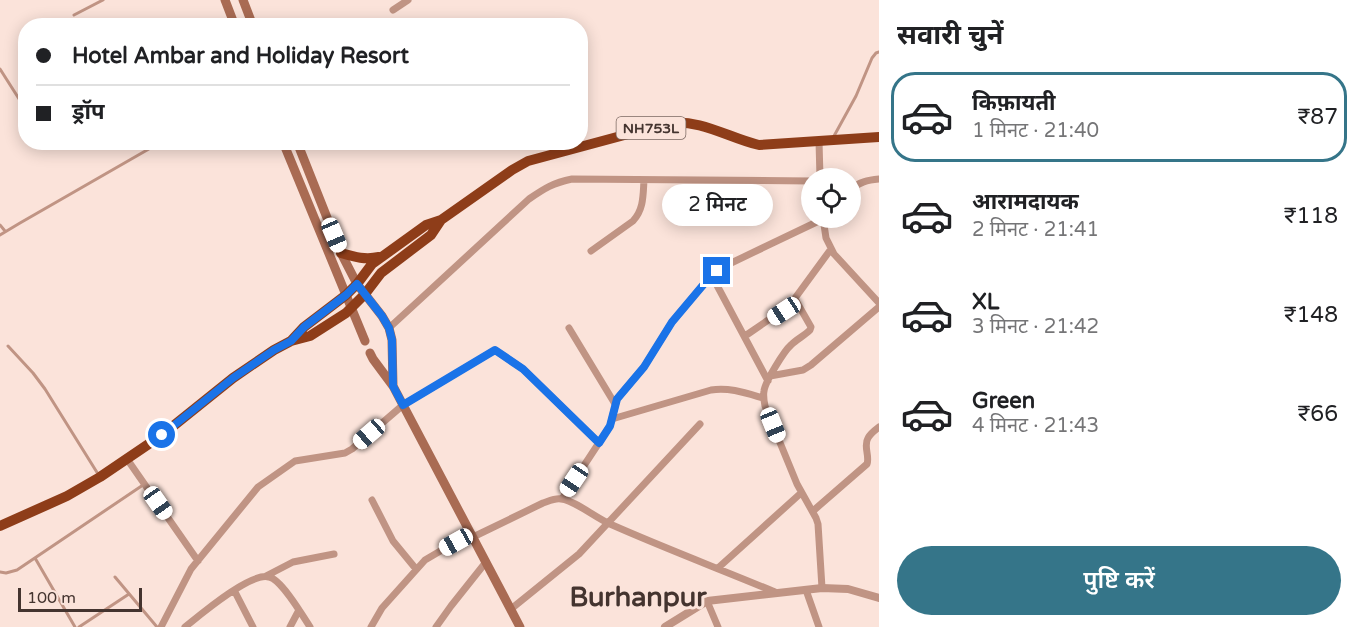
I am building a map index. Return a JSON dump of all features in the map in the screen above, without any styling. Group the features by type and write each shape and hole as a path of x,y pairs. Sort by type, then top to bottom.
{"highway":[{"name":"NH753L","path":"588,145 669,123 682,122 701,125 759,145 879,137"},
{"name":"NH753L","path":"291,341 304,327 346,295 372,264 426,225 441,220 528,161 569,150"},
{"name":"NH753L","path":"0,526 67,496 100,477 162,435 233,378 274,350 291,341 310,336 346,313 381,273 431,235 441,220"},
{"path":"342,253 367,259 382,256"}],"main road":[{"path":"225,0 232,18"},
{"path":"243,0 250,18"},
{"path":"286,150 365,341"},
{"path":"300,150 357,284 389,328 392,340 393,386"},
{"path":"370,353 393,386 520,627"}],"street":[{"path":"393,10 408,0"},
{"path":"819,141 820,168"},
{"path":"389,328 529,199 556,182 572,179 801,181"},
{"path":"861,183 879,179"},
{"path":"591,251 638,216 642,204 644,180"},
{"path":"562,499 610,426 617,399 644,367 672,322 712,276 729,264 803,228"},
{"path":"769,379 802,370 811,365 879,305 831,249 824,228"},
{"path":"745,336 784,311 831,249"},
{"path":"712,276 769,379"},
{"path":"795,299 811,327 786,350 769,379 763,398 801,493 813,511 818,524 822,588"},
{"path":"569,328 615,404"},
{"path":"159,627 191,569 258,487 295,461 345,453 352,449 403,405 495,350 523,369 599,443"},
{"path":"612,419 711,390 732,390 763,398"},
{"path":"511,609 574,558 700,423"},
{"path":"813,511 867,464 866,441 879,427"},
{"path":"127,459 198,561"},
{"path":"718,568 801,493"},
{"path":"371,627 380,611 427,558 543,503 562,499 607,523 776,593"},
{"path":"372,500 393,541 416,569"},
{"path":"185,627 245,584 293,562 334,554"},
{"path":"436,627 486,562"},
{"path":"266,576 275,580 310,627"},
{"path":"665,627 707,601 822,588 848,589 879,597"},
{"path":"234,590 253,627"},
{"path":"806,590 819,627"},
{"path":"707,601 718,627"},
{"path":"290,627 299,610"}],"lane":[{"path":"74,15 103,0"},
{"path":"831,140 856,96 872,58 879,52"},
{"path":"0,69 18,97"},
{"path":"0,235 147,150"},
{"path":"0,225 5,231"},
{"path":"8,346 45,389 100,477"},
{"path":"0,572 17,570 144,484"},
{"path":"35,558 77,627 129,594"},
{"path":"115,577 159,627"}],"district":[{"name":"Burhanpur","path":"638,597"}],"route":[{"path":"162,435 233,378 291,341 304,327 357,284 389,328 392,340 393,386 403,405 495,350 523,369 599,443 612,422 617,399 644,367 672,322 717,271"}]}
